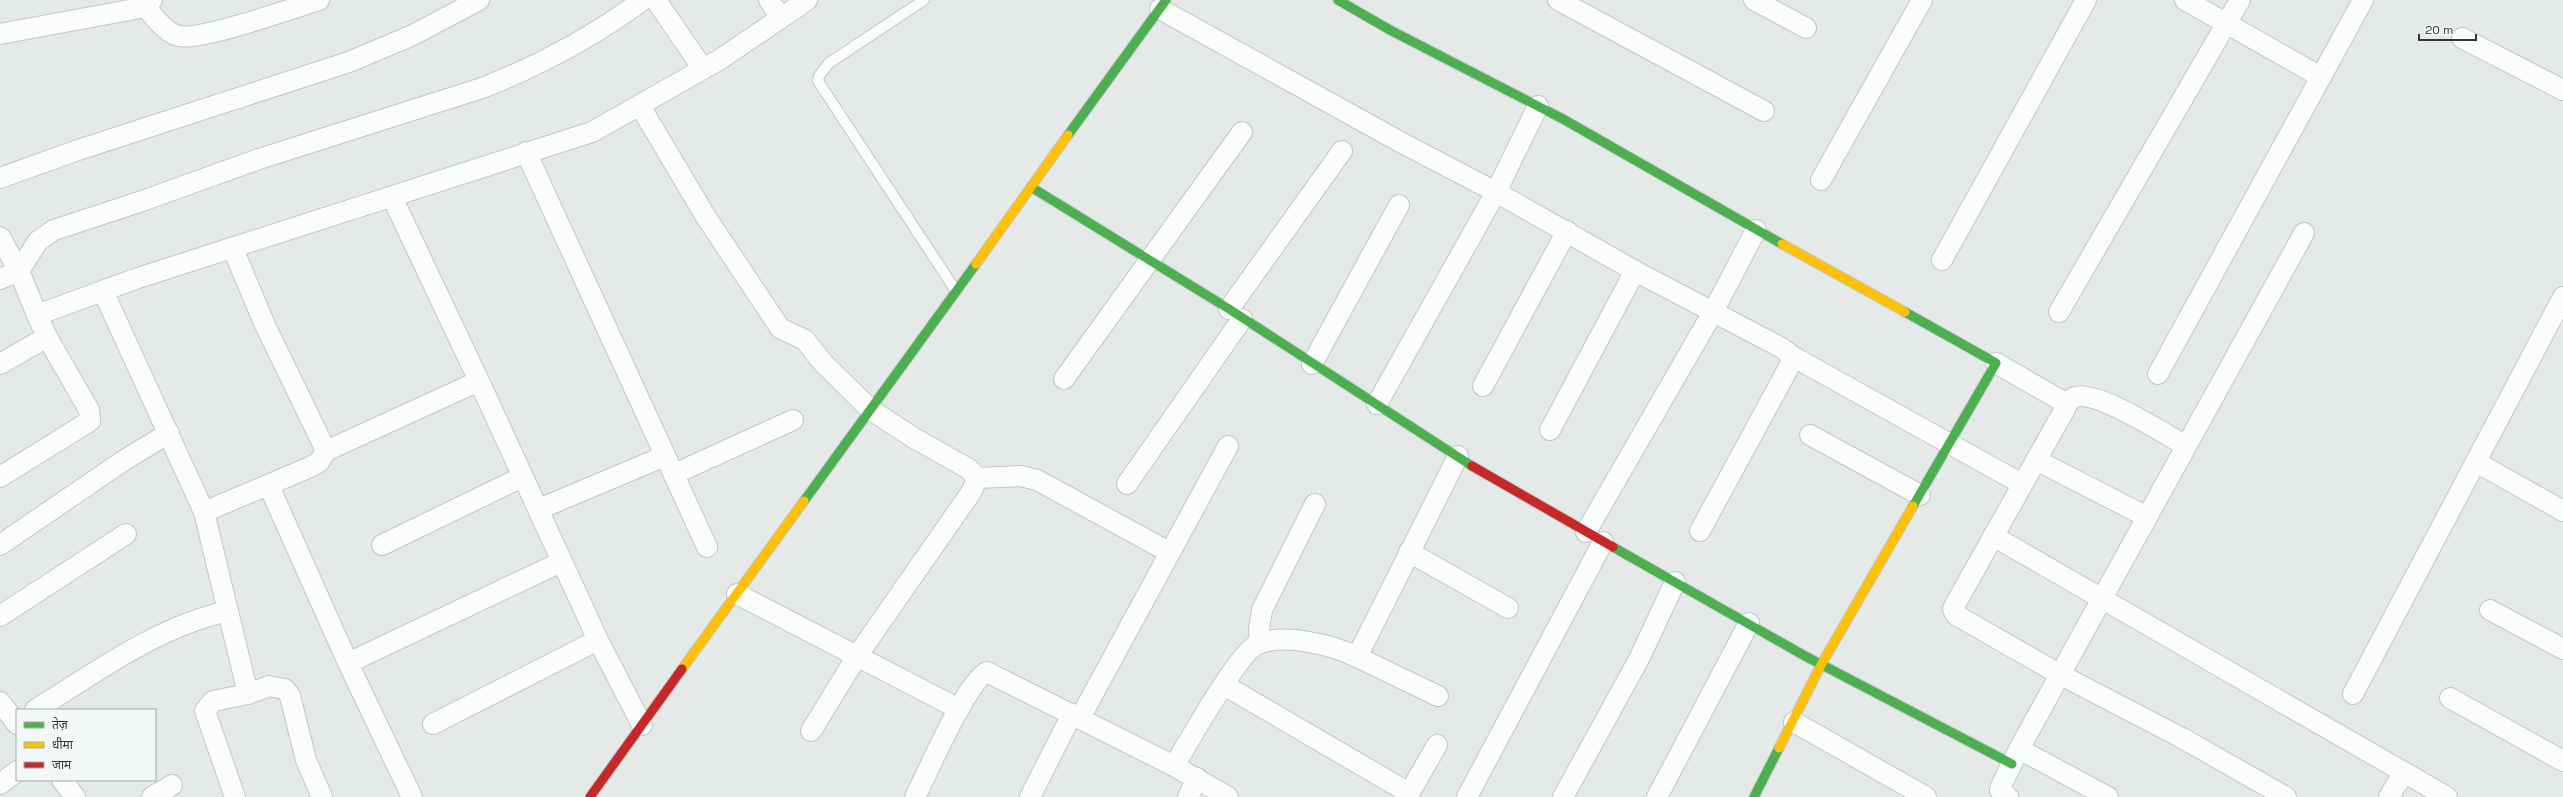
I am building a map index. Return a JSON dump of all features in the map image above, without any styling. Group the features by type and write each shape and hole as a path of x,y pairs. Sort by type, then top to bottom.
{"street":[{"path":"0,34 148,3 167,29 180,37 210,32 319,0"},
{"path":"0,178 78,150 349,62 413,35 479,0"},
{"path":"0,279 19,271 38,242 54,230 145,200 259,159 513,76 608,26 643,0"},
{"path":"656,0 703,69"},
{"path":"769,0 781,18"},
{"path":"37,315 104,291 526,152 592,132 703,69 807,0"},
{"path":"1338,0 1417,44 1538,106 1756,230 1996,363 2065,404"},
{"path":"1558,0 1764,111"},
{"path":"1754,0 1806,28"},
{"path":"1821,180 1922,0"},
{"path":"1942,260 2086,0"},
{"path":"2185,0 2321,77"},
{"path":"2059,312 2240,0"},
{"path":"2158,374 2363,0"},
{"path":"590,797 1163,5 1404,144 1567,231 1635,271 1782,348 1792,356 2022,484"},
{"path":"2462,38 2563,90"},
{"path":"640,106 706,217 780,328 805,340 823,363 871,410 914,438 969,469 977,478"},
{"path":"1377,404 1496,192 1538,106"},
{"path":"1064,379 1242,132"},
{"path":"1127,484 1342,150"},
{"path":"526,152 707,547"},
{"path":"1031,188 1151,260 1490,478 1594,537 1821,664 2016,757 2108,797"},
{"path":"392,197 522,477 539,510 598,640 642,724"},
{"path":"1312,364 1399,205"},
{"path":"1467,797 1594,537 1756,230"},
{"path":"1483,386 1567,231"},
{"path":"2008,797 2000,790 2001,786 2059,674 2304,233"},
{"path":"0,237 19,271 47,337 89,410 90,421 0,477"},
{"path":"233,249 266,325 326,451"},
{"path":"1550,430 1635,271"},
{"path":"104,291 204,512 248,694"},
{"path":"2353,694 2562,303"},
{"path":"0,364 47,337"},
{"path":"1700,531 1789,367 1792,356"},
{"path":"1754,797 1794,722 1821,664 1996,363"},
{"path":"204,512 310,468 319,462 326,451 479,382"},
{"path":"2065,404 2075,397 2085,396 2105,401 2186,446"},
{"path":"2065,404 2065,412 1993,536 1956,603 1954,612 1963,621 2059,674 2182,738 2286,797"},
{"path":"674,474 793,420"},
{"path":"0,545 123,461 169,433"},
{"path":"1810,435 1920,495"},
{"path":"1038,794 1076,716 1228,446"},
{"path":"539,510 665,456"},
{"path":"1357,657 1458,456"},
{"path":"2036,460 2147,517"},
{"path":"2476,462 2563,510"},
{"path":"977,478 1021,476 1038,480 1169,552"},
{"path":"382,545 522,477"},
{"path":"811,731 857,656 926,560 972,491 977,478"},
{"path":"269,486 348,664 412,797"},
{"path":"1260,644 1259,628 1262,610 1314,504"},
{"path":"0,616 126,534"},
{"path":"1993,536 2102,597 2447,797"},
{"path":"1409,552 1508,608"},
{"path":"348,664 562,562"},
{"path":"1563,797 1639,659 1675,582"},
{"path":"737,594 959,709"},
{"path":"37,709 122,656 177,626 228,610"},
{"path":"2490,610 2563,649"},
{"path":"1657,797 1748,623"},
{"path":"433,724 598,640"},
{"path":"1174,766 1246,652 1260,644 1278,640 1323,644 1341,649 1438,696"},
{"path":"915,797 959,709 974,683 981,675 987,672 1174,766 1228,797"},
{"path":"1224,685 1408,795 1436,745"},
{"path":"235,797 205,711 213,701 248,694 269,686 285,689 290,696 306,760 322,797"},
{"path":"2450,698 2563,761"},
{"path":"0,702 16,722"},
{"path":"1794,722 1926,797"},
{"path":"0,784 16,772"},
{"path":"2389,797 2404,772"},
{"path":"1188,797 1197,778"},
{"path":"63,781 76,797"},
{"path":"152,797 172,785"}],"lane":[{"path":"924,0 829,63 819,76 818,81 956,291"}],"traffic: fast":[{"path":"1068,135 1166,0"},
{"path":"1338,0 1390,30 1563,119 1782,244"},
{"path":"1031,187 1229,309 1472,466"},
{"path":"804,501 976,264"},
{"path":"1905,312 1996,363 1913,506"},
{"path":"1613,547 1805,656 2012,764"},
{"path":"1754,797 1779,748"}],"traffic: slow":[{"path":"976,264 1068,135"},
{"path":"1782,244 1905,312"},
{"path":"682,669 804,501"},
{"path":"1779,748 1821,665 1913,506"}],"traffic: jam":[{"path":"1472,466 1613,547"},
{"path":"590,797 682,669"}]}
